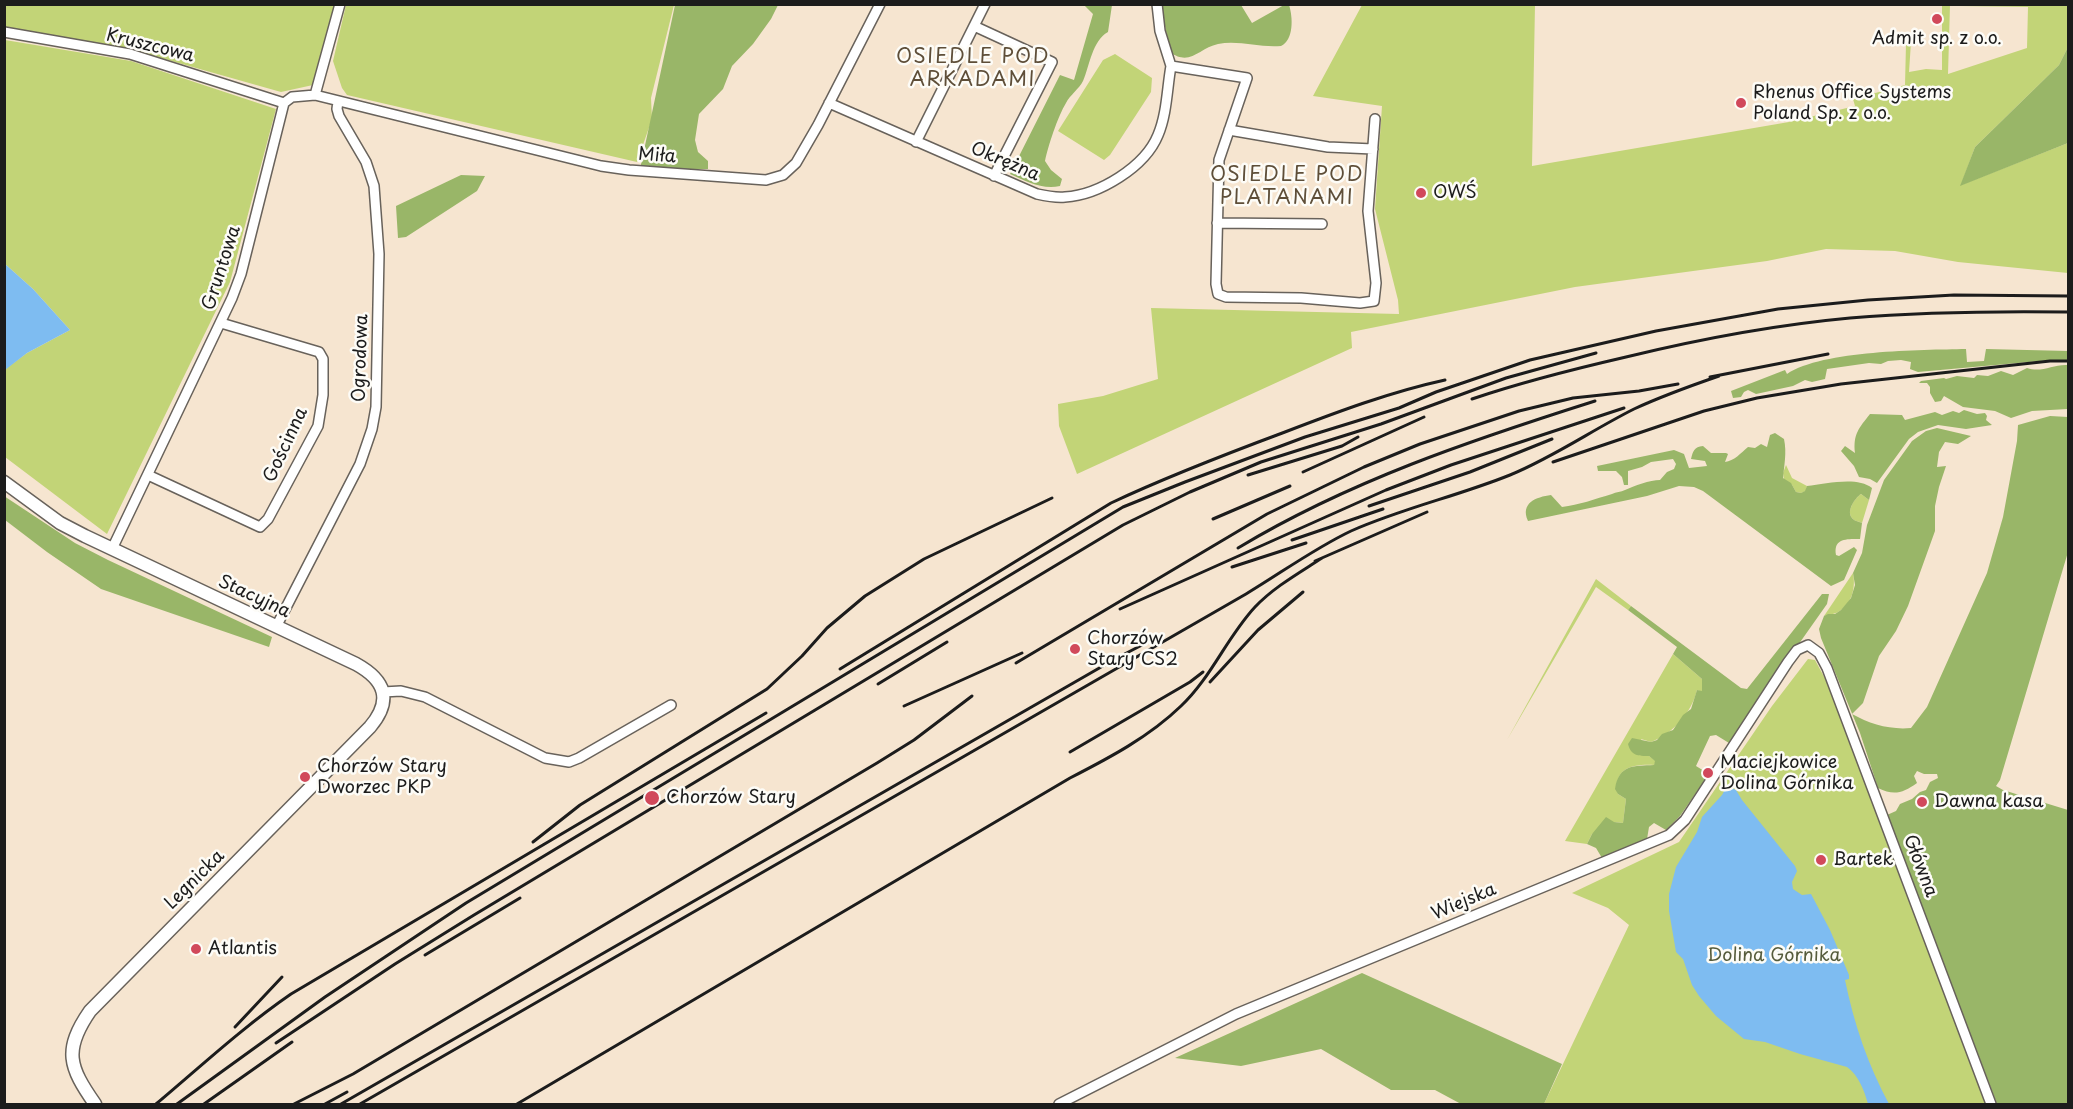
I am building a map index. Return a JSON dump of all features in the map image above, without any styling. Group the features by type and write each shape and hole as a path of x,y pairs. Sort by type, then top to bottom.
{"street":[{"path":"315,95 340,4"},
{"name":"Miła","path":"338,101 601,166 765,180 783,175 796,163 830,103 880,4"},
{"path":"916,142 985,4"},
{"name":"Okrężna","path":"830,103 1037,194 1065,197 1082,195 1096,190 1132,168 1150,150 1158,135 1171,66 1160,31 1157,4"},
{"path":"974,26 1052,62 994,176"},
{"name":"Kruszcowa","path":"4,32 130,54 284,103"},
{"path":"1171,66 1247,78 1219,159 1216,284 1218,294 1226,297 1301,297 1360,303 1374,301 1376,283 1368,211 1375,119"},
{"path":"284,103 292,97 315,95 338,101"},
{"name":"Ogrodowa","path":"276,627 360,464 372,429 376,407 379,254 374,186 366,162 339,116 338,101"},
{"name":"Gruntowa","path":"112,549 241,274 284,103"},
{"path":"1228,130 1329,147 1373,149"},
{"path":"1217,223 1322,224"},
{"name":"Gościnna","path":"148,475 260,527 268,519 318,426 323,395 324,359 319,352 220,323"},
{"name":"Stacyjna","path":"4,482 60,523 366,669 376,679 383,692"},
{"name":"Wiejska","path":"1059,1104 1236,1014 1669,835 1686,820 1788,662 1797,650 1808,645"},
{"name":"Główna","path":"1808,645 1819,653 1827,668 1991,1104"},
{"path":"383,692 401,691 425,697 490,728 545,758 568,762 579,758 671,705"},
{"name":"Legnicka","path":"95,1104 74,1068 72,1045 78,1029 90,1011 370,727 382,709 383,692"}],"green space":[{"path":"4,5 336,5 313,85 281,92 136,51 5,30"},
{"path":"346,5 674,5 651,98 652,119 637,162 347,95 342,88 333,61"},
{"path":"675,5 778,5 753,44 732,66 723,89 699,114 695,140 698,152 708,161 708,169 640,169"},
{"path":"1084,5 1112,5 1108,32 1098,41 1083,81 1066,103 1051,139 1045,161 1051,170 1062,179 1060,186 1040,186 1010,174 1060,75 1074,80 1093,14"},
{"path":"1161,5 1241,5 1252,23 1284,5 1289,5 1292,22 1290,34 1281,46 1226,43 1211,46 1183,58 1170,52"},
{"path":"1362,5 1535,5 1532,166 1789,122 1855,106 1853,99 1905,85 1906,44 1911,42 1909,72 1926,69 1942,70 1942,5 1950,5 1948,74 2027,48 2028,7 1959,5 2068,5 2068,47 2059,65 1975,147 1961,185 2068,143 2068,273 1958,262 1895,251 1826,249 1767,261 1575,287 1351,332 1352,348 1077,474 1059,426 1058,404 1103,396 1158,379 1151,308 1399,314 1398,300 1375,209 1382,106 1313,96"},
{"path":"5,40 131,61 276,109 230,282 107,534 5,457 4,370 27,353 70,330 33,289 5,264"},
{"path":"2068,47 2068,143 1960,186 1975,147 2059,65"},
{"path":"1115,54 1152,78 1151,92 1110,155 1104,160 1058,131 1103,60"},
{"path":"461,175 485,176 477,191 406,237 398,238 396,206"},
{"path":"1966,349 1967,362 1984,361 1986,349 2068,351 2068,360 1918,372 1910,369 1911,362 1888,361 1881,364 1869,363 1827,369 1825,379 1812,382 1805,380 1793,386 1756,394 1748,390 1741,397 1733,398 1731,391 1785,370 1787,374 1803,366 1824,360 1873,353"},
{"path":"2068,365 2068,409 2032,411 2011,418 1995,411 1963,407 1944,396 1941,401 1935,402 1927,383 1919,383 1957,376 1974,378 1977,375 1988,376 2001,371 2013,375 2027,368 2038,370"},
{"path":"1964,410 1977,414 1985,413 1986,420 1992,425 1966,429 1938,425 1918,432 1909,439 1877,483 1859,477 1854,466 1841,451 1845,446 1855,453 1858,432 1870,414 1902,415 1905,420 1935,412 1942,415 1953,411 1959,413"},
{"path":"2050,416 2068,417 2068,552 2000,780 1996,786 2068,810 2068,1104 1997,1104 1887,815 1896,811 1900,804 1926,790 1930,782 1938,778 1937,774 1924,774 1917,771 1914,776 1917,783 1898,792 1878,788 1852,714 1880,726 1911,728 1927,707 1987,573 2003,517 2018,425"},
{"path":"1937,428 1971,436 1958,444 1945,442 1939,452 1937,467 1946,466 1935,506 1935,531 1908,606 1896,631 1879,656 1863,703 1852,714 1821,638 1819,629 1824,616 1841,610 1851,598 1855,585 1853,573 1862,553 1867,525 1884,480 1912,441 1926,431"},
{"path":"1775,433 1784,439 1783,478 1791,483 1796,492 1805,491 1807,486 1841,482 1858,482 1872,488 1869,500 1861,494 1852,505 1850,515 1862,523 1860,539 1842,541 1837,545 1836,555 1839,556 1854,547 1857,550 1844,580 1831,586 1703,491 1694,487 1679,486 1647,496 1528,521 1526,510 1528,505 1540,497 1551,495 1562,507 1581,503 1660,480 1667,472 1674,469 1676,464 1673,459 1651,462 1628,471 1628,485 1624,485 1622,477 1616,471 1598,471 1597,466 1674,450 1684,454 1689,468 1707,466 1705,461 1691,459 1696,448 1703,446 1711,453 1726,453 1728,454 1725,462 1748,447 1755,448 1761,444 1767,447 1770,435"},
{"path":"1786,465 1792,478 1807,486 1806,491 1796,492 1792,485 1784,480 1783,473"},
{"path":"1861,494 1869,500 1862,523 1854,520 1850,513 1854,502"},
{"path":"4,496 75,543 272,637 269,647 101,589 5,520"},
{"path":"1853,573 1853,590 1847,605 1836,613 1824,616"},
{"path":"1596,579 1631,606 1628,610 1596,587 1507,740"},
{"path":"1822,594 1829,594 1827,604 1729,743 1716,735 1710,736 1696,766 1709,774 1680,816 1666,830 1654,823 1649,827 1647,839 1602,858 1596,848 1587,844 1606,817 1614,822 1623,823 1626,799 1615,789 1620,775 1628,768 1654,765 1655,761 1649,756 1633,753 1628,744 1632,738 1651,742 1673,730 1683,715 1691,709 1697,690 1702,691 1702,679 1673,654 1677,647 1628,610 1631,606 1741,688 1747,689"},
{"path":"1673,654 1702,679 1702,692 1697,690 1686,714 1667,734 1651,742 1641,739 1649,756 1656,761 1654,765 1638,765 1626,769 1618,778 1618,794 1626,799 1623,823 1614,822 1592,834 1587,844 1565,841"},
{"name":"Dolina Górnika","path":"1808,659 1815,660 1848,721 1985,1104 1544,1104 1629,925 1608,908 1572,893 1679,842 1772,706"},
{"path":"1362,973 1562,1064 1544,1104 1461,1104 1435,1090 1391,1090 1321,1049 1241,1066 1175,1058"}],"water":[{"path":"5,264 33,289 70,330 27,353 5,370"},
{"path":"1727,786 1736,790 1795,866 1797,871 1792,882 1793,889 1802,895 1811,894 1830,930 1849,975 1849,979 1845,980 1862,1044 1889,1104 1868,1104 1858,1079 1847,1067 1765,1042 1744,1039 1716,1016 1692,985 1683,959 1676,952 1669,911 1669,894 1676,867 1697,832 1702,817"}],"railway":[{"path":"177,1104 325,997 466,903 1123,507 1305,437 1399,408 1436,392 1530,360 1656,331 1778,309 1868,300 1954,295 2068,296"},
{"path":"1472,399 1548,376 1654,350 1737,333 1850,318 1905,314 2068,312"},
{"path":"276,1043 474,915 1123,525 1190,492 1261,462 1381,424 1506,378 1596,353"},
{"path":"1710,377 1828,354"},
{"path":"1553,462 1704,411 1757,398 1841,384 2050,361 2068,361"},
{"path":"360,1104 1246,594 1351,531 1510,475 1634,409 1719,376"},
{"path":"840,669 1111,503 1197,466 1324,417 1384,396 1445,380"},
{"path":"1016,663 1267,514 1364,467 1420,444 1519,411 1573,398 1678,384"},
{"path":"1238,548 1280,524 1367,482 1457,447 1595,401"},
{"path":"1120,609 1386,490 1451,465 1624,408"},
{"path":"1303,472 1424,417"},
{"path":"1248,475 1342,446 1358,437"},
{"path":"1369,506 1470,472 1552,439"},
{"path":"1213,519 1290,486"},
{"path":"533,842 580,805 767,689 802,656 827,628 865,596 924,559 1052,498"},
{"path":"1292,540 1383,509"},
{"path":"1315,561 1427,512"},
{"path":"1232,567 1306,543"},
{"path":"517,1104 1070,778 1114,755 1156,728 1192,695 1255,607 1278,587 1322,558"},
{"path":"1210,682 1258,630 1303,592"},
{"path":"878,684 947,642"},
{"path":"341,1104 1142,645"},
{"path":"904,706 1022,653"},
{"path":"1070,752 1190,682 1203,672"},
{"path":"294,1104 353,1074 877,763 914,740 972,696"},
{"path":"156,1104 239,1034 291,994 766,713"},
{"path":"425,955 520,898"},
{"path":"235,1027 282,977"},
{"path":"204,1104 292,1042"},
{"path":"325,1104 347,1092"}],"place":[{"name":"Admit sp. z o.o.","path":"1937,19"},
{"name":"Rhenus Office Systems Poland Sp. z o.o.","path":"1741,103"},
{"name":"OWŚ","path":"1421,193"},
{"name":"Chorzów Stary CS2","path":"1075,649"},
{"name":"Maciejkowice Dolina Górnika","path":"1708,773"},
{"name":"Chorzów Stary Dworzec PKP","path":"305,777"},
{"name":"Chorzów Stary","path":"652,798"},
{"name":"Dawna kasa","path":"1922,802"},
{"name":"Bartek","path":"1821,860"},
{"name":"Atlantis","path":"196,949"}],"district":[{"name":"OSIEDLE POD ARKADAMI","path":"973,68"},
{"name":"OSIEDLE POD PLATANAMI","path":"1287,186"}]}
